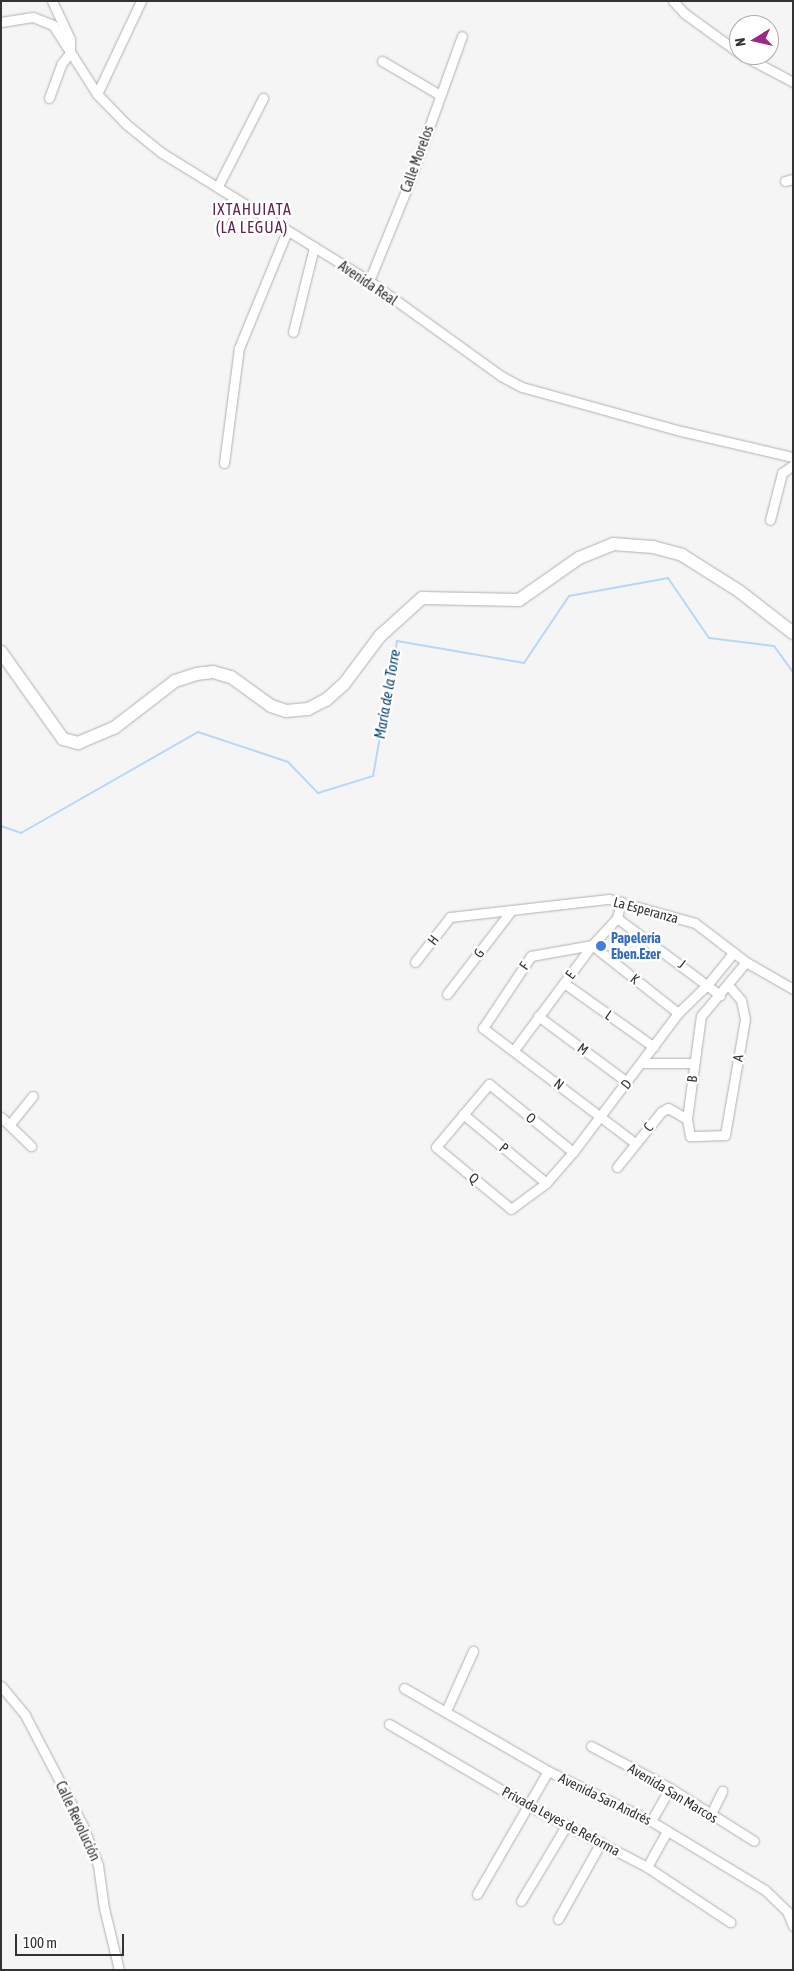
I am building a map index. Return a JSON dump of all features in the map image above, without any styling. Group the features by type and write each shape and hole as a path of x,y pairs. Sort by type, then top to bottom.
{"main road":[{"path":"1,652 63,739 78,743 114,728 175,681 196,674 213,672 231,677 271,706 286,711 308,709 326,700 344,684 380,636 422,598 519,600 579,558 612,544 653,547 682,555 739,591 793,633"}],"street":[{"path":"49,98 62,64 70,53 70,38 52,1"},
{"path":"97,94 141,1"},
{"path":"673,1 684,13 729,46"},
{"name":"Avenida Real","path":"1,22 33,17 53,25 97,94 126,124 162,153 369,281 483,365 522,387 680,431 793,457"},
{"name":"Calle Morelos","path":"369,281 462,36"},
{"path":"382,61 440,95"},
{"path":"761,65 793,82"},
{"path":"218,186 263,98"},
{"path":"221,222 234,197"},
{"path":"224,463 239,348 286,231"},
{"path":"293,332 314,247"},
{"path":"770,520 782,473 793,466"},
{"path":"618,918 621,901"},
{"name":"La Esperanza","path":"450,917 511,911 570,902 621,901 695,923 746,962 793,989"},
{"name":"G","path":"447,994 511,911"},
{"name":"H","path":"415,962 450,917"},
{"name":"E","path":"514,1050 592,945 618,918"},
{"name":"J","path":"618,918 720,994"},
{"name":"K","path":"592,945 678,1013"},
{"name":"F","path":"482,1028 531,956 592,945"},
{"name":"D","path":"511,1209 546,1183 573,1152 643,1063 678,1013 708,984 734,952"},
{"path":"720,994 746,962"},
{"name":"L","path":"564,983 654,1047"},
{"name":"A","path":"687,1119 690,1136 725,1135 745,1019 741,1000 728,985"},
{"name":"B","path":"687,1119 701,1016 720,994"},
{"name":"M","path":"538,1016 627,1082"},
{"name":"N","path":"482,1028 514,1050 635,1143"},
{"path":"643,1063 694,1063"},
{"name":"O","path":"463,1114 490,1084 573,1152"},
{"path":"10,1124 33,1096"},
{"name":"C","path":"617,1166 635,1143 668,1108 687,1119"},
{"name":"Q","path":"463,1114 436,1148 511,1209"},
{"name":"P","path":"463,1114 546,1183"},
{"path":"1,1116 32,1146"},
{"path":"446,1711 473,1651"},
{"name":"Calle Revolución","path":"1,1686 25,1715 83,1826 98,1865 104,1908 120,1970"},
{"name":"Avenida San Andrés","path":"404,1688 548,1771 651,1821 765,1890 787,1911 793,1926"},
{"name":"Privada Leyes de Reforma","path":"389,1724 529,1806 647,1867 730,1922"},
{"name":"Avenida San Marcos","path":"591,1746 670,1788 710,1816 754,1842"},
{"path":"477,1894 548,1771"},
{"path":"651,1821 670,1788"},
{"path":"710,1816 722,1792"},
{"path":"521,1901 566,1826"},
{"path":"647,1867 667,1831"},
{"path":"558,1919 601,1842"}],"waterway":[{"name":"María de la Torre","path":"1,826 21,833 198,732 288,762 318,793 373,776 397,641 524,663 569,596 668,578 709,638 774,646 793,672"}],"place":[{"name":"Papelería Eben.Ezer","path":"601,946"}],"district":[{"name":"IXTAHUIATA (LA LEGUA)","path":"252,218"}]}
